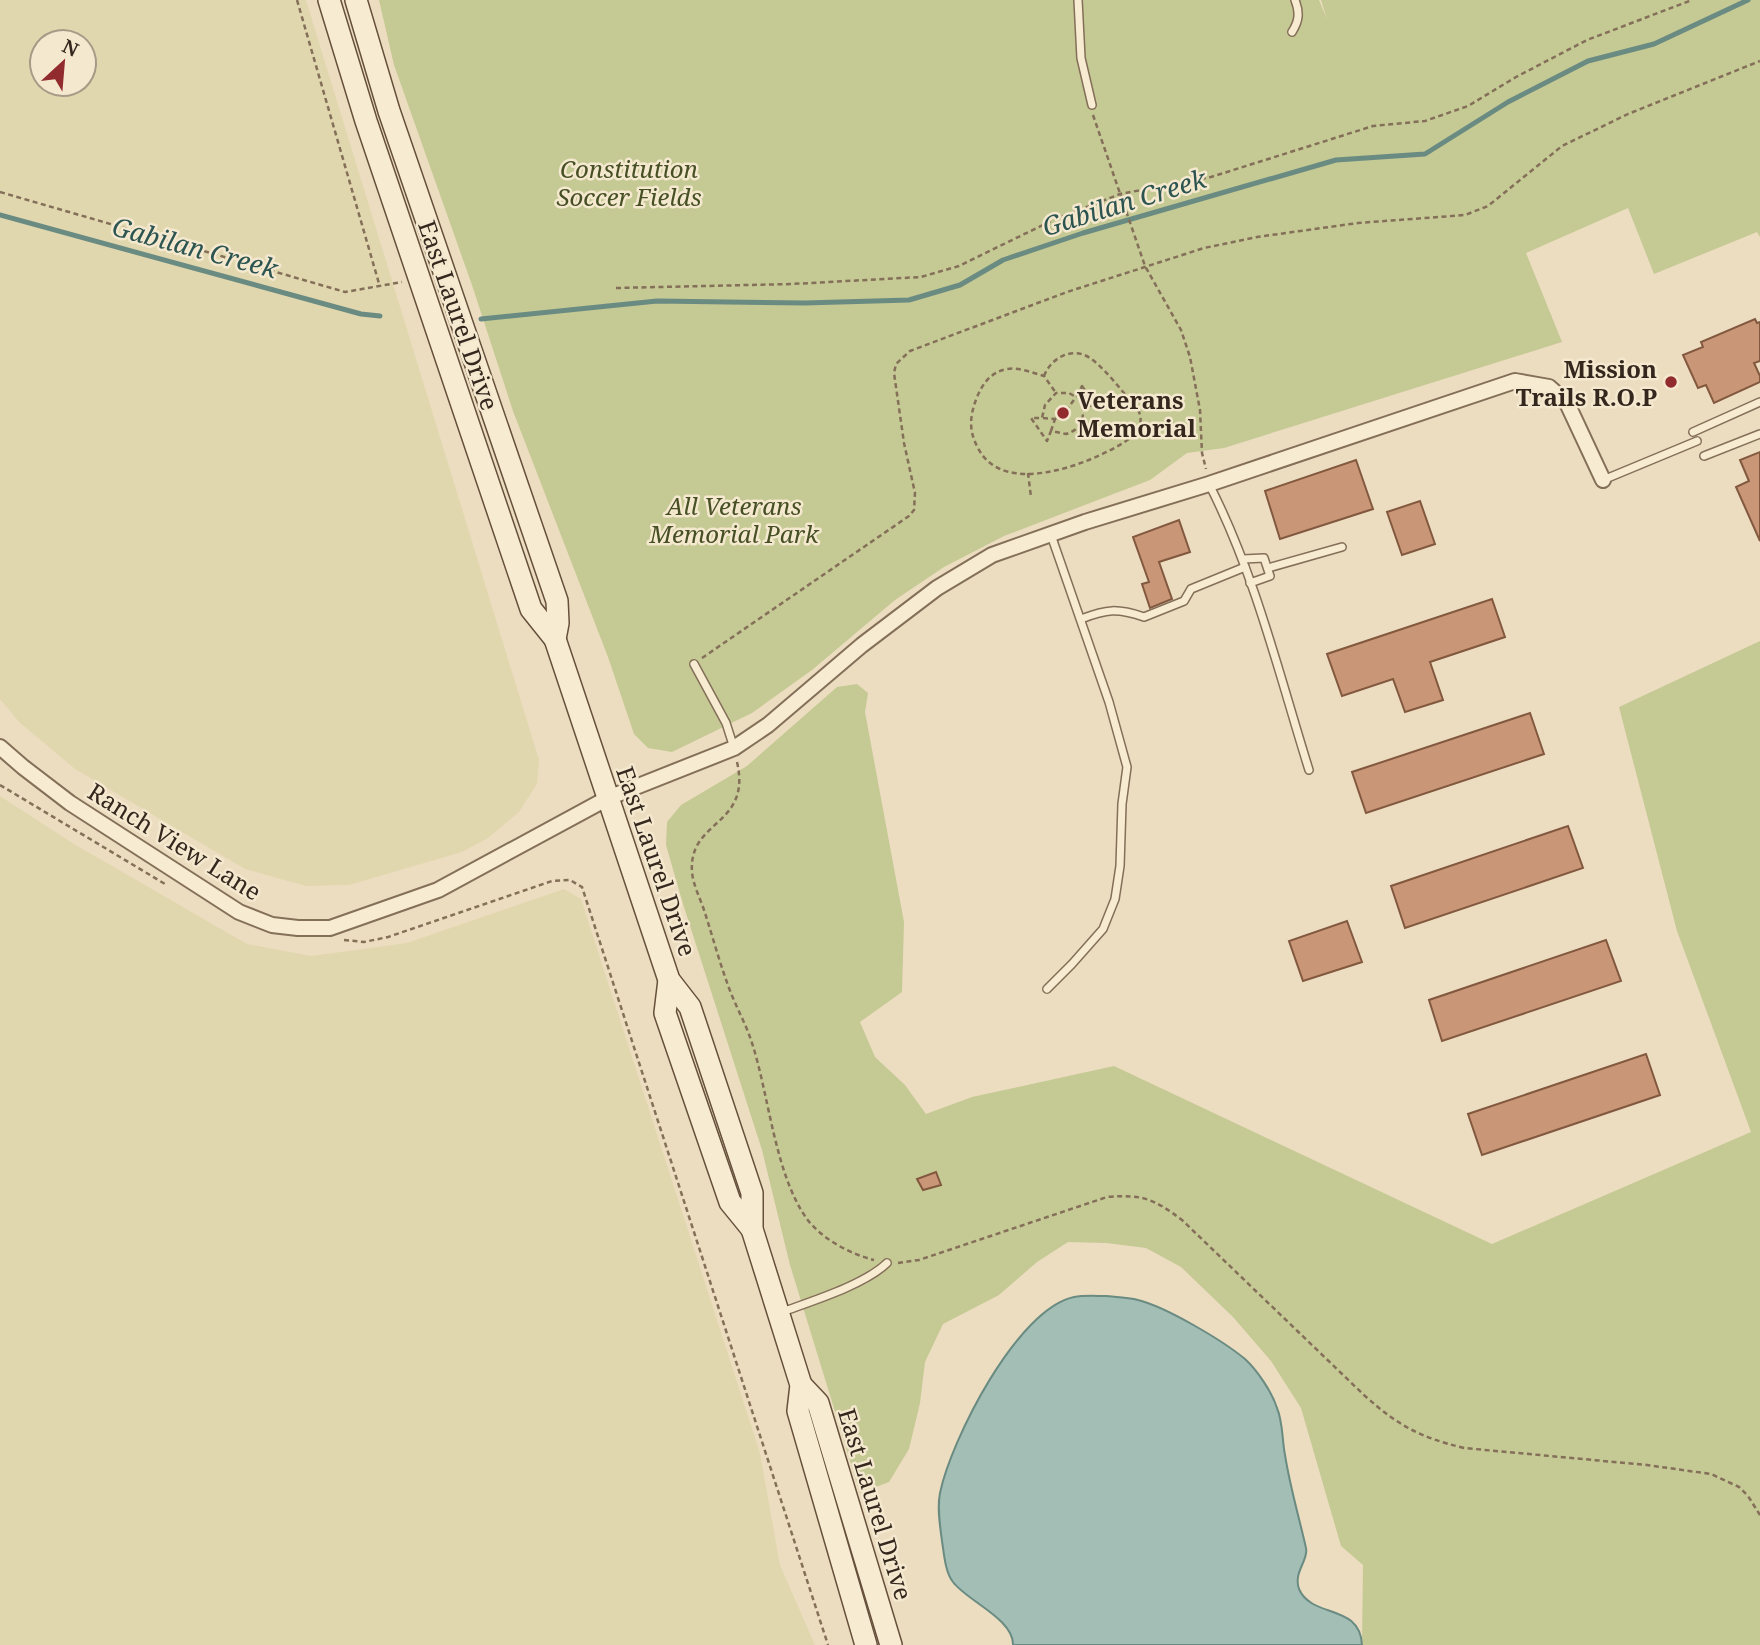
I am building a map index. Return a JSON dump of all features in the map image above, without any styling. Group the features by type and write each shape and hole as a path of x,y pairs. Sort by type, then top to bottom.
{"main road":[{"name":"East Laurel Drive","path":"329,0 366,121 531,609 555,639 669,980 690,1007 748,1179 752,1193 752,1229 778,1313 801,1384 818,1403 891,1645"},
{"name":"East Laurel Drive","path":"356,0 389,111 557,601 558,624 555,639"},
{"name":"East Laurel Drive","path":"801,1384 798,1411 866,1645"}],"street":[{"name":"Ranch View Lane","path":"0,747 70,803 239,912 272,925 330,928 438,890 608,798 734,748 768,725 862,645 937,588 992,555 1051,534 1515,382 1549,387 1567,403 1603,480"}],"lane":[{"path":"1078,0 1081,58 1092,105"},
{"path":"1292,32 1299,11 1295,0"},
{"path":"1693,432 1760,402"},
{"path":"1704,456 1760,434"},
{"path":"1603,480 1697,441"},
{"path":"1209,484 1226,517 1251,583 1309,770"},
{"path":"1047,989 1103,929 1115,899 1127,767 1109,702 1051,534"},
{"path":"1268,568 1342,547"},
{"path":"1081,619 1104,610 1124,610 1144,617 1184,601 1191,589 1244,563 1264,558 1269,576 1251,583"},
{"path":"694,664 726,723 734,748"},
{"path":"778,1313 821,1298 878,1271 887,1263"}],"path":[{"path":"297,0 380,287"},
{"path":"616,288 792,284 921,277 959,266 1051,221 1120,194 1211,177 1373,126 1425,121 1468,106 1587,40 1692,0"},
{"path":"694,664 914,510 915,492 904,443 894,373 896,364 910,351 1067,292 1204,248 1257,237 1358,223 1465,215 1488,206 1562,146 1628,114 1760,61"},
{"path":"1092,105 1134,238 1145,266 1181,330 1190,357 1200,410 1202,453 1209,484"},
{"path":"0,192 345,292 419,279"},
{"path":"1044,376 1052,361 1060,356 1085,355 1092,359 1137,408 1141,422 1136,433 1091,460 1051,472 1003,471 987,461 975,443 970,419 981,386 995,373 1016,369 1044,376 1056,393"},
{"path":"1051,430 1071,433 1081,424 1083,407 1095,405 1082,386 1066,411 1061,411 1060,416 1055,419 1031,418 1046,441 1055,419"},
{"path":"1042,418 1045,405 1056,393 1069,393 1076,397"},
{"path":"1028,473 1031,497"},
{"path":"734,748 741,776 738,797 729,813 703,835 693,853 692,873 729,987 751,1042 790,1191 808,1220 827,1239 868,1258 887,1263 919,1260 1107,1196 1132,1195 1158,1202 1182,1220 1365,1396 1394,1421 1413,1432 1464,1448 1647,1465 1711,1474 1739,1487 1760,1515"},
{"path":"0,785 104,850 172,888"},
{"path":"339,940 364,942 388,937 552,881 570,880 582,887 828,1645"}],"shaded area":[{"path":"0,0 306,0 539,760 537,784 519,812 488,838 462,852 349,885 306,886 245,869 75,769 19,722 0,699"},
{"path":"0,796 74,844 247,944 311,956 407,943 564,889 581,899 760,1453 780,1565 815,1645 0,1645"}],"green space":[{"path":"379,0 1319,0 1327,19 1321,0 1760,0 1760,237 1757,232 1654,274 1628,208 1526,253 1562,342 1224,448 1187,453 1150,480 1004,536 944,567 895,600 812,670 752,713 672,752 648,748 634,734 608,657 513,411 472,285 394,65"},
{"path":"1760,641 1760,1645 1362,1645 1363,1565 1341,1546 1301,1408 1271,1361 1233,1317 1181,1267 1146,1248 1068,1242 1037,1262 999,1295 943,1324 925,1362 920,1403 909,1449 889,1482 860,1493 790,1265 762,1150 666,845 667,822 681,805 747,766 837,687 857,684 868,693 865,712 904,922 902,992 860,1022 875,1057 905,1085 926,1114 972,1097 1114,1066 1492,1244 1751,1132 1677,931 1619,707"}],"water":[{"path":"1106,1296 1138,1300 1178,1317 1235,1351 1259,1375 1272,1395 1279,1413 1289,1479 1306,1548 1298,1577 1299,1589 1305,1598 1314,1604 1353,1623 1359,1632 1362,1645 1013,1645 1006,1627 953,1582 944,1557 939,1499 947,1470 972,1411 1009,1350 1031,1325 1052,1307 1074,1297"}],"building":[{"path":"1755,319 1757,323 1760,322 1760,361 1754,363 1760,382 1714,403 1706,385 1698,388 1683,355 1703,347 1701,342"},
{"path":"1760,452 1760,541 1736,487 1749,481 1740,460"},
{"path":"1356,460 1373,509 1280,539 1265,491"},
{"path":"1420,501 1435,544 1402,555 1387,512"},
{"path":"1179,520 1190,552 1159,562 1172,599 1150,608 1142,584 1149,582 1133,537"},
{"path":"1492,599 1505,637 1430,662 1443,700 1405,712 1393,679 1342,696 1327,654"},
{"path":"1530,713 1544,754 1366,813 1352,772"},
{"path":"1568,826 1583,868 1405,928 1391,886"},
{"path":"1347,921 1362,962 1303,981 1289,941"},
{"path":"1606,940 1621,981 1442,1041 1429,1000"},
{"path":"1646,1054 1660,1095 1482,1155 1468,1114"},
{"path":"936,1172 941,1185 923,1190 917,1179"}],"waterway":[{"name":"Gabilan Creek","path":"481,319 657,301 805,303 909,300 960,285 1003,260 1083,233 1336,160 1425,154 1508,102 1588,61 1654,44 1748,0"},
{"name":"Gabilan Creek","path":"0,215 361,314 380,316"}],"place":[{"name":"Mission Trails R.O.P","path":"1671,382"},
{"name":"Veterans Memorial","path":"1063,413"}],"park label":[{"name":"Constitution Soccer Fields","path":"629,182"},
{"name":"All Veterans Memorial Park","path":"734,519"}]}
